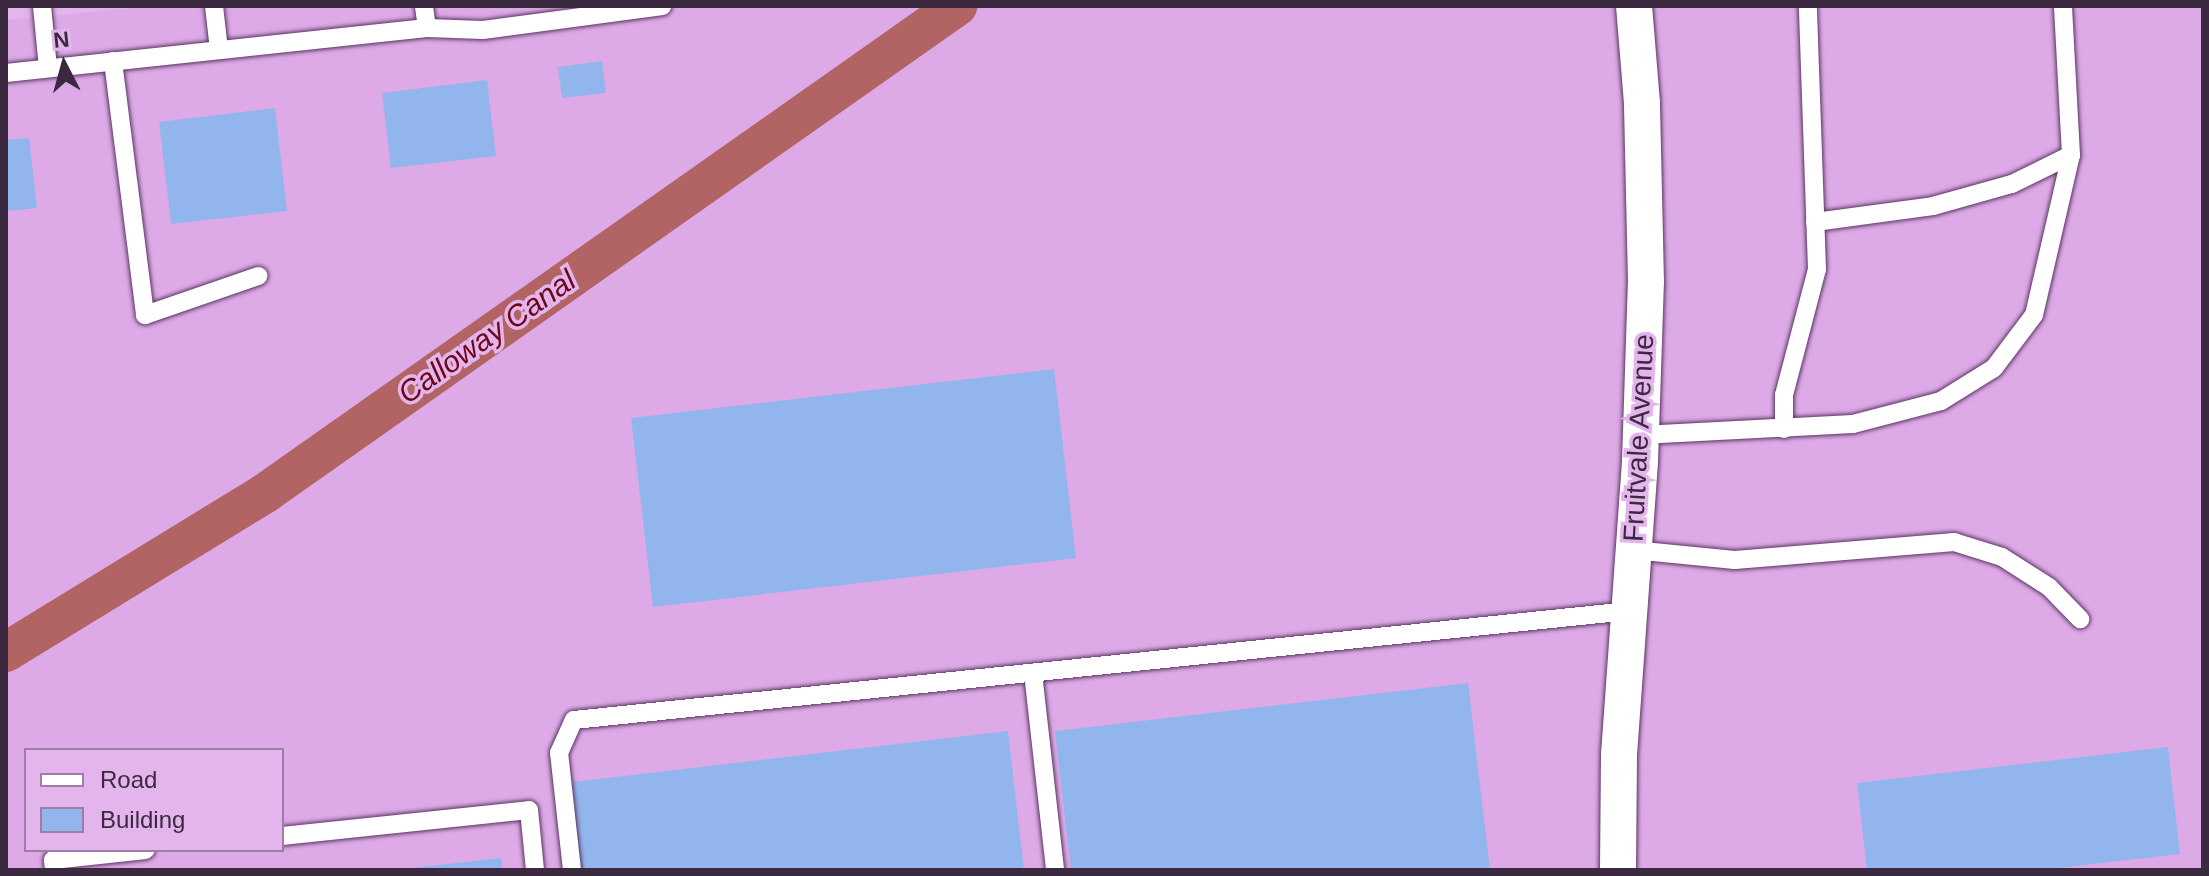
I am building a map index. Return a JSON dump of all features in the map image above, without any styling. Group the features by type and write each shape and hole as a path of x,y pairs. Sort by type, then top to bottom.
{"street":[{"name":"Fruitvale Avenue","path":"1618,870 1619,755 1641,435 1646,282 1642,103 1634,6"}],"lane":[{"path":"42,6 48,68"},
{"path":"214,6 219,50"},
{"path":"424,6 427,28"},
{"path":"6,73 427,28 483,30 662,6"},
{"path":"1784,429 1784,395 1817,269 1808,6"},
{"path":"1641,435 1853,424 1941,401 1994,368 2034,315 2071,155 2063,6"},
{"path":"113,61 145,315 258,276"},
{"path":"1815,222 1933,206 2012,184 2071,155"},
{"path":"1633,550 1735,560 1954,542 2002,557 2049,587 2080,619"},
{"path":"572,870 559,753 574,720 1628,611"},
{"path":"1033,673 1055,870"},
{"path":"284,836 529,810 535,870"},
{"path":"54,870 53,860 127,852"}],"shaded area":[{"path":"153,6 2203,6 2203,870 6,870 6,20"}],"building":[{"path":"602,61 606,93 562,98 558,67"},
{"path":"487,80 496,156 391,168 382,93"},
{"path":"275,108 287,211 171,224 159,122"},
{"path":"29,138 37,208 6,211 6,140"},
{"path":"1054,369 1076,558 653,607 631,418"},
{"path":"1468,683 1490,870 1071,870 1055,731"},
{"path":"1008,731 1024,870 574,870 564,783"},
{"path":"2168,747 2180,854 2041,870 1867,870 1857,783"},
{"path":"501,858 502,870 412,870 412,868"}],"waterway":[{"name":"Calloway Canal","path":"6,652 264,494 957,6"}]}
